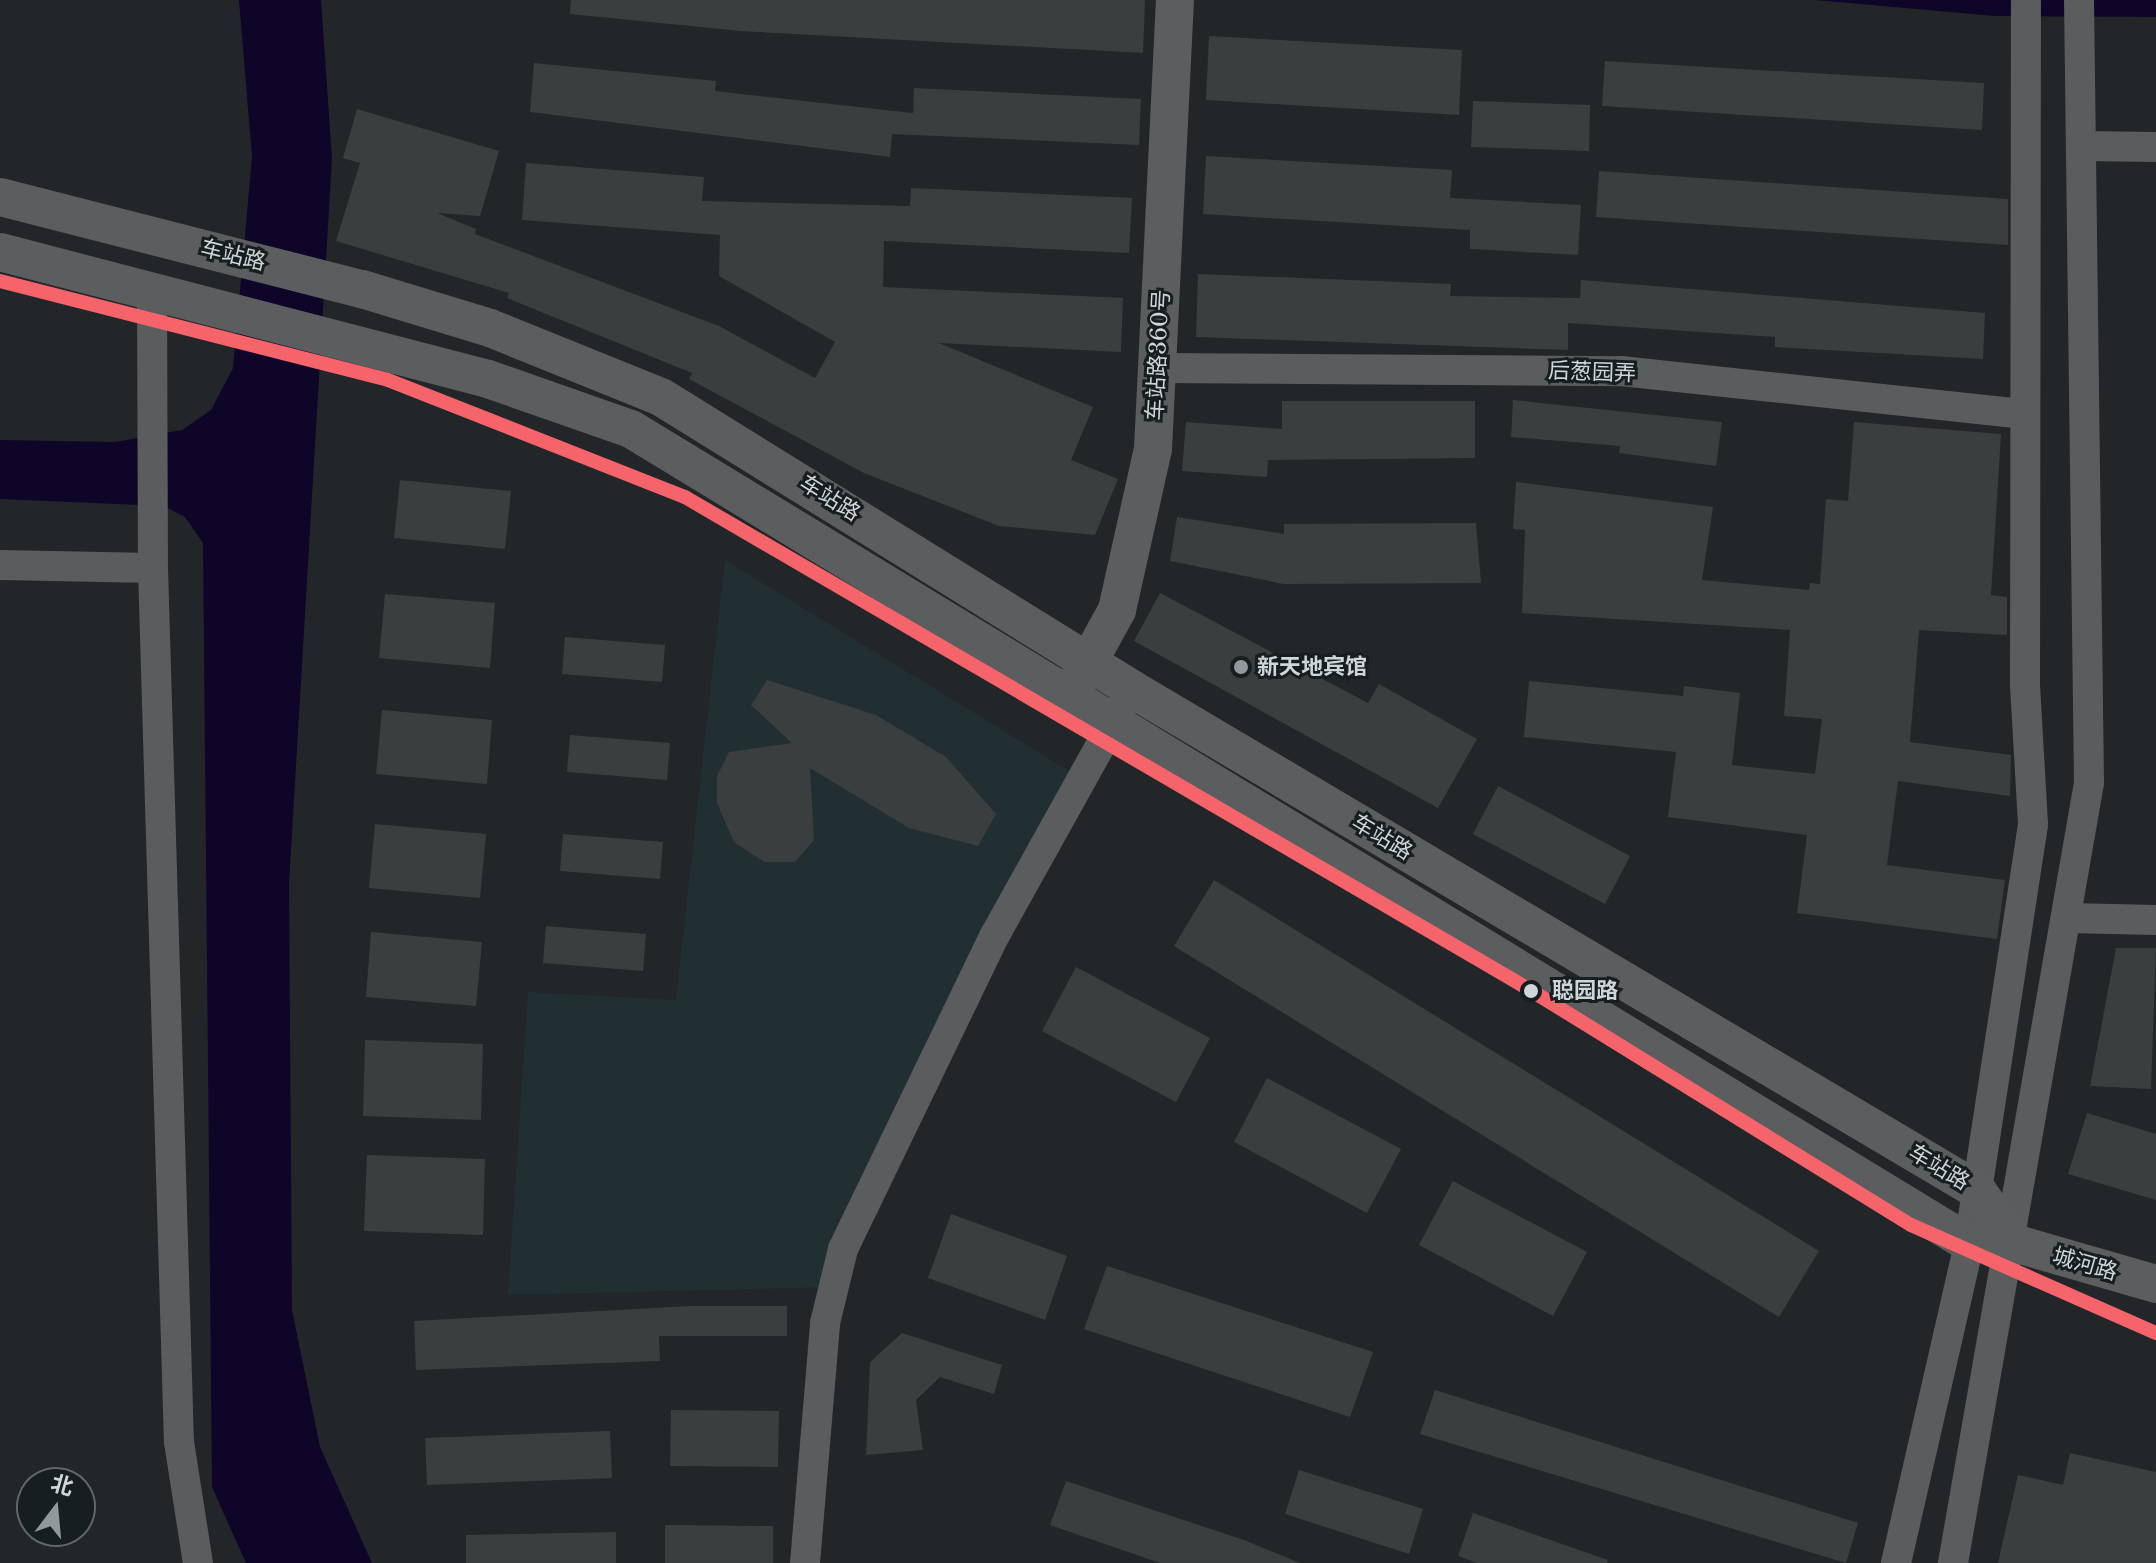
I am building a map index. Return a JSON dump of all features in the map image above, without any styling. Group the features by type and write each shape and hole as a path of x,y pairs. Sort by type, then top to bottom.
{"main road":[{"name":"车站路360号","path":"1070,694 1091,662 1117,610 1153,449 1175,0"},
{"name":"车站路","path":"0,197 362,289 490,328 661,397 1132,689 1977,1190 2014,1243"},
{"name":"车站路","path":"0,252 488,379 631,429 1969,1243"},
{"path":"1969,1243 2014,1243"},
{"name":"城河路","path":"2014,1243 2156,1284"}],"street":[{"path":"1896,1563 1969,1243 2033,824 2025,685 2026,0"},
{"path":"1953,1563 2014,1243 2089,783 2079,0"},
{"path":"2081,146 2156,147"},
{"path":"152,290 153,568 179,1442 198,1563"},
{"name":"后葱园弄","path":"1157,368 1621,371 2025,414"},
{"path":"0,565 153,568"},
{"path":"805,1563 825,1323 843,1249 995,935 1132,689"},
{"path":"2068,918 2156,920"}],"shaded area":[{"path":"239,0 321,0 332,158 289,884 292,1310 320,1447 372,1563 246,1563 212,1487 203,543 185,517 164,506 0,499 0,440 115,442 182,430 211,410 233,368 252,157"},
{"path":"1815,0 2156,0 2156,17 1995,16"},
{"path":"725,560 1082,779 834,1287 508,1295 528,992 676,1000"}],"building":[{"path":"571,0 1145,0 1143,53 741,31 570,14"},
{"path":"1209,36 1462,50 1459,115 1206,100"},
{"path":"1605,61 1984,83 1982,130 1602,106"},
{"path":"534,63 716,81 715,91 913,113 914,88 1141,99 1139,145 892,134 890,157 530,112"},
{"path":"1473,101 1590,105 1589,151 1471,147"},
{"path":"357,109 499,151 480,216 437,213 476,229 475,234 719,326 815,378 835,342 719,276 720,235 522,220 526,163 704,177 702,201 910,206 911,188 1132,198 1129,253 884,241 883,287 1123,298 1121,352 939,343 1093,407 1071,460 1118,479 1095,535 999,526 864,473 689,379 692,373 507,298 509,293 336,241 360,163 343,158"},
{"path":"1206,156 1452,170 1450,198 1581,205 1578,255 1470,249 1470,230 1203,214"},
{"path":"1599,171 2008,199 2008,245 1596,217"},
{"path":"1198,274 1451,284 1450,296 1580,298 1581,280 1985,313 1983,359 1775,347 1775,337 1568,323 1568,350 1196,337"},
{"path":"1513,400 1722,422 1716,466 1619,453 1620,446 1511,437"},
{"path":"1282,401 1475,401 1475,458 1268,460 1267,477 1182,471 1186,422 1282,429"},
{"path":"1854,422 2001,434 1991,595 2007,597 2007,635 1919,630 1910,742 2011,755 2010,796 1898,781 1887,865 2005,880 1997,939 1797,913 1807,835 1668,817 1676,752 1524,737 1529,681 1683,696 1684,686 1740,693 1732,765 1815,774 1822,719 1784,716 1790,630 1522,613 1525,530 1513,529 1516,482 1713,507 1702,580 1809,590 1810,583 1820,584 1826,499 1848,501"},
{"path":"400,480 511,491 505,549 394,538"},
{"path":"1177,517 1284,534 1284,524 1476,523 1481,583 1284,584 1170,561"},
{"path":"1160,593 1368,703 1379,684 1477,739 1438,808 1134,641"},
{"path":"385,594 495,603 490,668 379,658"},
{"path":"565,637 665,645 662,682 562,674"},
{"path":"767,680 876,715 946,757 996,814 978,846 909,828 810,768 814,840 795,862 764,862 734,842 717,803 717,776 729,752 792,743 751,705"},
{"path":"382,710 492,720 487,784 376,774"},
{"path":"570,735 670,743 667,780 567,772"},
{"path":"1498,786 1630,856 1605,904 1473,834"},
{"path":"375,824 486,834 480,898 369,888"},
{"path":"563,834 663,842 660,879 560,871"},
{"path":"1214,880 1819,1251 1779,1317 1174,946"},
{"path":"546,926 646,934 643,971 543,963"},
{"path":"371,932 482,942 476,1006 366,997"},
{"path":"2116,948 2156,948 2151,1089 2090,1086"},
{"path":"1076,967 1210,1038 1176,1102 1042,1031"},
{"path":"365,1040 483,1044 481,1120 363,1116"},
{"path":"1267,1078 1401,1149 1367,1213 1234,1142"},
{"path":"2087,1113 2156,1134 2156,1200 2068,1174"},
{"path":"367,1155 485,1159 483,1235 364,1231"},
{"path":"1453,1181 1587,1252 1553,1316 1419,1245"},
{"path":"951,1214 1067,1256 1045,1320 928,1278"},
{"path":"1107,1266 1373,1352 1350,1417 1084,1329"},
{"path":"690,1306 787,1306 787,1336 659,1336 660,1361 416,1370 414,1321"},
{"path":"902,1333 1002,1365 994,1394 940,1377 916,1400 923,1450 866,1455 870,1362"},
{"path":"1435,1390 1858,1523 1846,1563 1420,1434"},
{"path":"671,1410 779,1411 778,1467 670,1466"},
{"path":"610,1431 612,1478 427,1485 425,1438"},
{"path":"2070,1453 2156,1472 2156,1563 1998,1563 2018,1475 2063,1485"},
{"path":"1299,1470 1423,1509 1409,1554 1285,1514"},
{"path":"1066,1481 1244,1540 1300,1563 1160,1563 1050,1525"},
{"path":"1473,1513 1608,1560 1607,1563 1477,1563 1458,1556"},
{"path":"665,1525 773,1526 773,1563 665,1563"},
{"path":"616,1532 616,1563 466,1563 466,1535"}],"transit line":[{"path":"0,281 388,380 685,497 1532,991 1911,1225 2156,1333"}],"place":[{"name":"新天地宾馆","path":"1241,667"},
{"name":"聪园路","path":"1531,991"}]}
